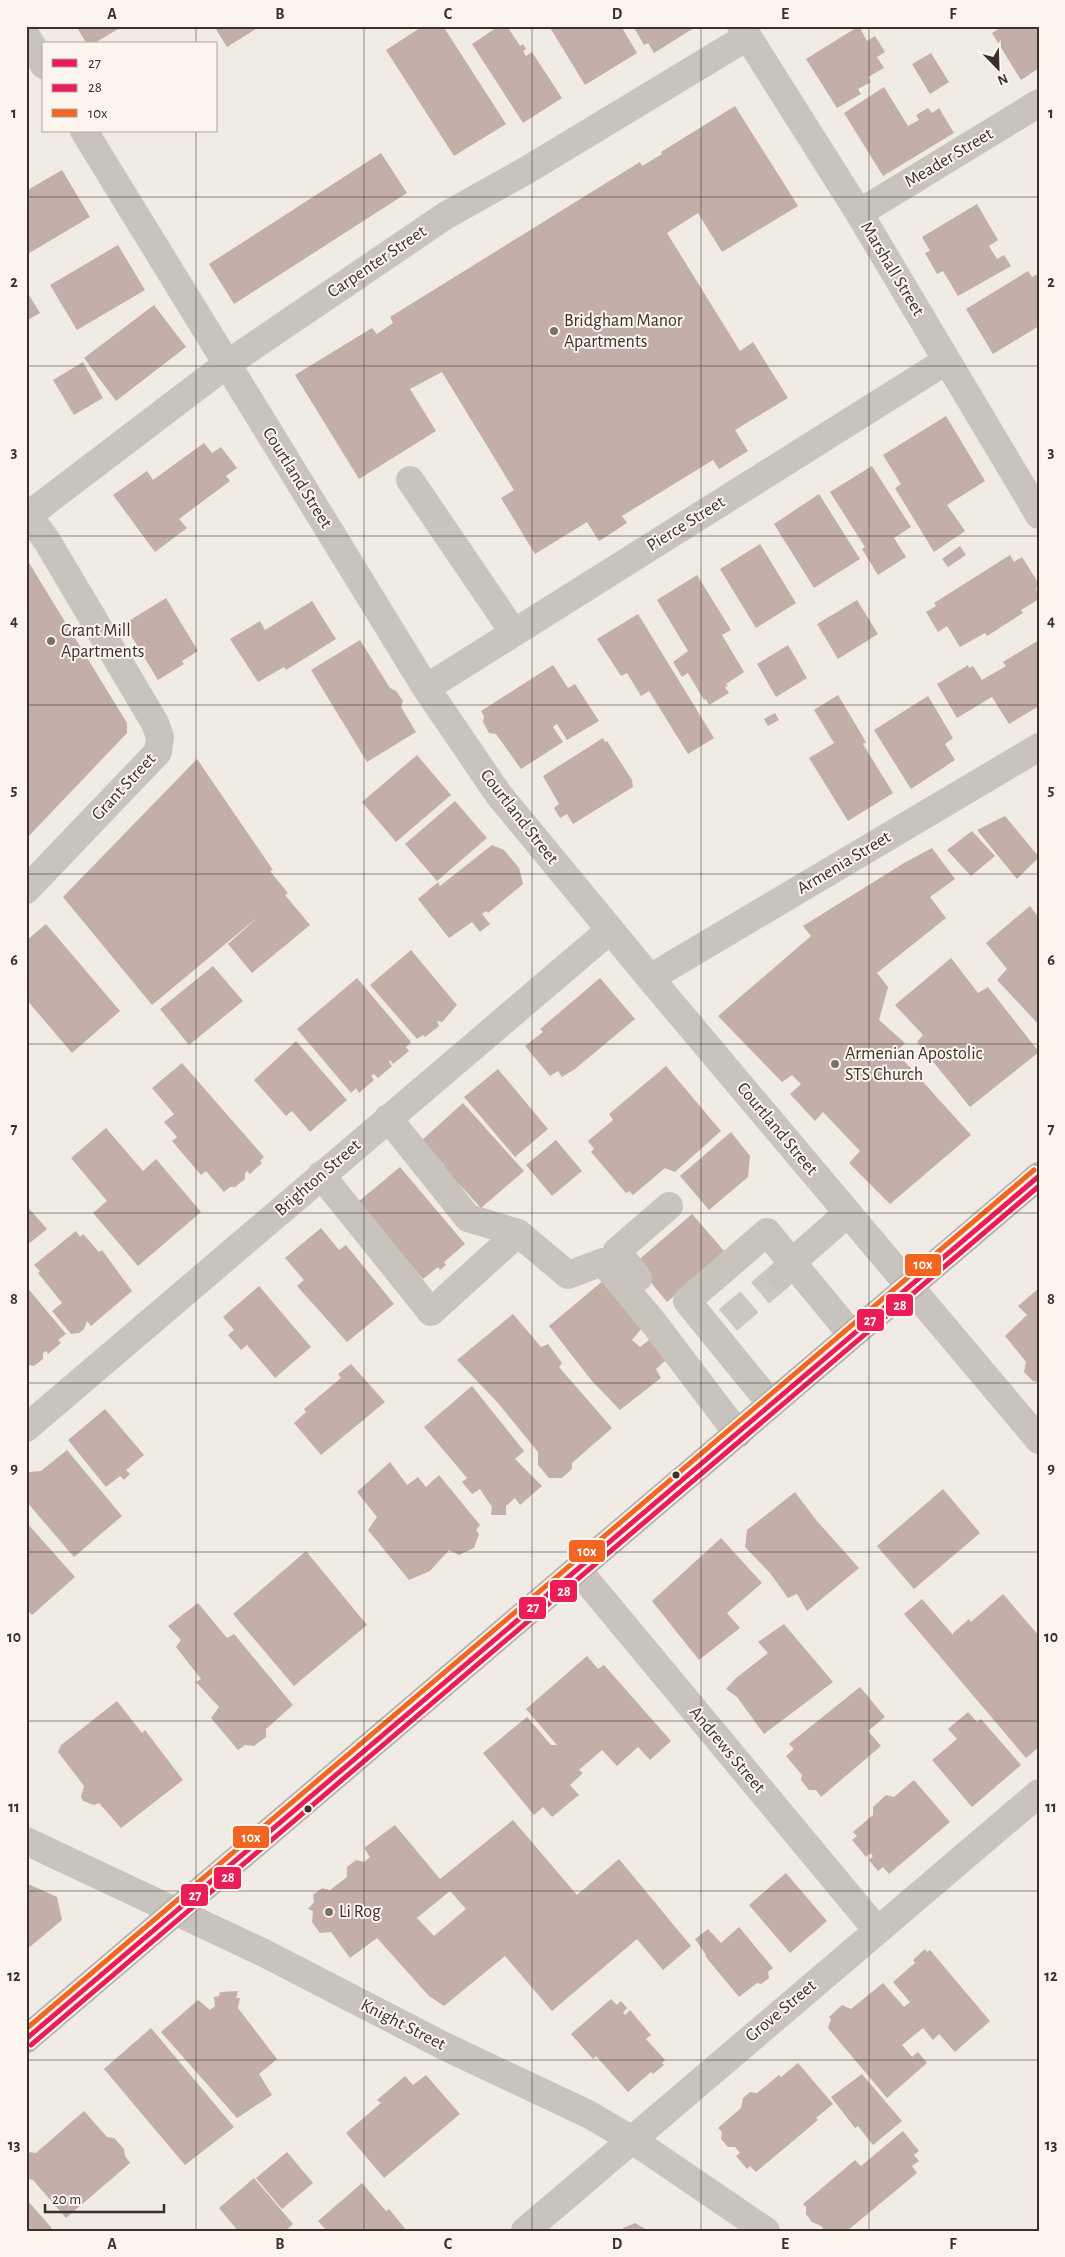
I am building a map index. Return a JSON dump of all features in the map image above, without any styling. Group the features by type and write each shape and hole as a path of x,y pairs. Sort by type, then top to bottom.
{"main road":[{"path":"26,2039 1039,1176"}],"street":[{"name":"Marshall Street","path":"744,32 858,212 1039,515"},
{"name":"Carpenter Street","path":"28,516 227,364 445,216 527,170 744,32"},
{"path":"26,36 42,62"},
{"name":"Meader Street","path":"858,212 1039,104"},
{"name":"Courtland Street","path":"85,132 426,688 499,795 847,1214 1039,1440"},
{"name":"Pierce Street","path":"426,688 946,361"},
{"path":"410,480 514,633"},
{"name":"Grant Street","path":"26,890 158,752 160,737 155,724 47,542 28,516"},
{"name":"Armenia Street","path":"650,978 1039,747"},
{"name":"Brighton Street","path":"26,1428 610,930"},
{"path":"388,1118 468,1218 518,1233 568,1276 603,1262 704,1339"},
{"path":"321,1175 431,1312 518,1233"},
{"path":"669,1206 616,1251 771,1404"},
{"path":"786,1269 847,1214"},
{"path":"738,1434 704,1339 687,1301 767,1232 786,1269 852,1335"},
{"name":"Andrews Street","path":"577,1569 877,1930"},
{"name":"Grove Street","path":"525,2231 1039,1793"},
{"name":"Knight Street","path":"26,1841 262,1952 446,2047 588,2114 631,2139 766,2231"}],"building":[{"path":"76,26 123,26 96,42 86,42"},
{"path":"214,26 261,26 227,47"},
{"path":"423,26 443,26 506,124 454,156 386,50"},
{"path":"499,26 507,26 520,46 523,44 526,49 523,51 526,56 532,52 562,98 523,123 472,44"},
{"path":"549,26 621,26 637,53 585,85"},
{"path":"633,26 697,26 654,53 648,43 644,45"},
{"path":"859,26 867,41 875,36 885,52 877,57 884,68 868,77 871,82 858,89 861,94 837,108 806,59"},
{"path":"1003,26 1039,26 1039,68 1021,80 992,33"},
{"path":"931,53 949,82 930,94 912,64"},
{"path":"884,87 908,126 919,120 916,115 928,108 932,113 939,108 954,133 883,176 844,113"},
{"name":"Bridgham Manor Apartments","path":"735,106 798,206 722,252 698,213 667,233 740,351 753,342 788,398 735,430 748,451 719,469 713,460 622,516 627,523 599,541 587,522 535,554 501,498 514,490 442,372 410,389 436,431 359,479 295,375 372,328 377,334 393,323 390,317 640,162 642,166 662,154 661,152"},
{"path":"381,153 407,193 234,304 209,264"},
{"path":"62,170 90,217 26,255 26,191"},
{"path":"977,204 998,240 989,246 997,259 1004,255 1011,266 958,296 943,271 937,274 925,253 930,251 922,237"},
{"path":"118,245 145,290 77,330 50,285"},
{"path":"1028,271 1032,277 1039,273 1039,326 993,354 966,309"},
{"path":"26,290 40,313 26,321"},
{"path":"154,305 186,347 116,401 84,358"},
{"path":"83,362 103,398 74,415 53,380"},
{"path":"946,416 985,481 947,505 965,531 934,552 895,488 901,484 883,455"},
{"path":"204,443 212,453 221,447 237,468 226,476 230,481 179,519 187,528 155,552 113,495 147,471 153,480"},
{"path":"872,466 911,527 894,538 906,557 878,575 862,549 865,547 830,492"},
{"path":"819,494 860,559 814,588 774,524"},
{"path":"760,544 796,603 756,628 720,569"},
{"path":"960,546 966,555 948,567 942,559"},
{"path":"1010,555 1014,562 1022,557 1039,584 1036,588 1039,599 1021,610 1023,613 987,636 985,633 960,647 947,626 938,632 926,612 936,606 934,603"},
{"name":"Grant Mill Apartments","path":"26,558 127,723 127,733 26,839"},
{"path":"697,575 731,630 722,635 744,672 726,684 728,686 725,687 729,693 709,705 688,673 682,677 673,662 688,651 657,600"},
{"path":"166,598 198,651 182,661 184,664 158,680 124,624"},
{"path":"857,600 878,634 838,659 817,624"},
{"path":"312,601 336,639 286,670 284,667 258,682 230,639 260,621 265,630"},
{"path":"638,614 714,738 688,754 649,691 641,696 627,673 621,676 597,639"},
{"path":"360,640 390,688 396,691 403,701 401,707 416,732 367,762 311,670"},
{"path":"1039,640 1039,706 1009,724 992,697 957,718 937,684 968,665 969,668 973,666 982,680 1006,666 1003,662"},
{"path":"788,645 807,678 776,697 757,664"},
{"path":"553,665 568,688 575,684 599,721 567,740 557,724 553,727 563,742 521,769 496,734 489,733 483,722 484,716 481,711"},
{"path":"838,695 866,742 863,744 893,793 848,821 809,758 834,743 814,710"},
{"path":"928,696 953,738 945,744 955,760 911,789 874,730"},
{"path":"775,713 779,720 768,726 764,719"},
{"path":"603,738 605,742 607,741 632,780 633,787 573,824 567,814 560,818 554,808 559,804 543,776"},
{"path":"417,755 451,795 396,842 362,802"},
{"path":"197,759 273,870 270,871 288,893 285,895 310,925 252,973 228,944 259,916 152,1005 63,897"},
{"path":"455,801 487,838 437,881 405,844"},
{"path":"1005,816 1039,857 1017,879 977,830"},
{"path":"972,831 995,856 971,876 947,850"},
{"path":"492,845 504,850 519,868 523,884 488,913 486,911 482,914 490,924 480,932 472,922 449,938 418,899 438,882 440,886"},
{"name":"Armenian Apostolic STS Church","path":"932,848 955,879 930,897 946,918 877,973 888,987 879,1020 905,1043 896,1052 971,1135 890,1204 849,1163 860,1151 823,1112 815,1121 790,1094 801,1084 792,1075 782,1082 718,1016 811,936 803,926 904,863"},
{"path":"1030,906 1039,918 1039,1025 997,980 1007,969 986,943"},
{"path":"46,924 120,1011 72,1053 26,999 26,941"},
{"path":"411,950 457,1005 442,1022 437,1021 439,1026 425,1037 423,1035 417,1039 370,985"},
{"path":"951,958 978,993 988,987 1039,1052 970,1107 917,1042 923,1035 895,1005"},
{"path":"213,966 243,1001 189,1045 160,1009"},
{"path":"357,978 411,1042 406,1047 409,1051 393,1064 390,1060 389,1062 392,1066 378,1078 374,1074 371,1076 374,1080 359,1093 356,1088 351,1093 297,1029"},
{"path":"600,978 635,1019 575,1069 562,1077 558,1071 550,1076 525,1046 543,1032 540,1029"},
{"path":"296,1041 347,1100 310,1132 292,1111 286,1116 254,1080"},
{"path":"182,1063 264,1157 260,1161 262,1163 250,1174 247,1171 245,1173 245,1179 235,1187 230,1187 224,1192 206,1171 201,1175 172,1141 177,1137 164,1122 174,1114 152,1088"},
{"path":"666,1066 721,1131 675,1172 665,1168 633,1195 629,1191 626,1193 591,1152 594,1149 588,1141 613,1120 609,1114"},
{"path":"498,1069 548,1129 515,1157 464,1097"},
{"path":"463,1103 524,1171 481,1208 459,1184 452,1181 443,1171 444,1165 422,1140"},
{"path":"106,1128 143,1171 156,1159 201,1212 138,1266 93,1213 107,1201 71,1158"},
{"path":"731,1132 750,1156 748,1177 709,1210 680,1176"},
{"path":"556,1140 582,1171 552,1196 526,1165"},
{"path":"400,1167 465,1244 444,1262 446,1265 440,1270 438,1267 423,1279 358,1202"},
{"path":"26,1205 47,1229 26,1246"},
{"path":"692,1214 725,1252 667,1302 635,1263"},
{"path":"321,1228 339,1250 346,1245 394,1304 347,1342 297,1286 304,1280 285,1258"},
{"path":"76,1231 80,1237 83,1234 99,1252 102,1250 132,1291 91,1326 87,1321 84,1329 79,1333 71,1334 52,1311 62,1303 38,1273 40,1271 34,1265"},
{"path":"605,1279 643,1327 632,1340 640,1347 649,1340 666,1360 656,1369 661,1378 620,1410 592,1381 549,1326"},
{"path":"26,1286 66,1334 58,1340 61,1343 48,1354 46,1351 43,1353 43,1359 34,1366 30,1365 26,1368"},
{"path":"259,1286 311,1347 275,1378 247,1345 241,1350 228,1335 234,1330 223,1317"},
{"path":"1038,1289 1039,1382 1033,1381 1024,1372 1026,1362 1005,1336 1027,1315 1018,1306"},
{"path":"513,1314 541,1347 548,1344 562,1363 559,1367 612,1428 572,1463 572,1469 562,1478 549,1478 538,1465 538,1452 498,1403 457,1360"},
{"path":"351,1364 385,1402 321,1455 294,1423 306,1412 304,1409 341,1378 338,1374"},
{"path":"472,1386 524,1451 515,1459 542,1486 520,1505 515,1498 506,1506 506,1515 491,1515 492,1507 480,1489 472,1494 462,1482 467,1478 424,1427"},
{"path":"105,1409 144,1455 126,1470 130,1474 124,1480 120,1476 106,1487 68,1440"},
{"path":"67,1450 122,1516 74,1557 26,1501 26,1475 30,1472 41,1471"},
{"path":"390,1462 407,1485 418,1477 426,1487 439,1475 480,1525 476,1530 479,1534 474,1548 459,1555 449,1550 430,1571 409,1580 368,1530 377,1517 357,1492"},
{"path":"943,1489 980,1533 914,1589 877,1546"},
{"path":"795,1492 816,1520 859,1568 807,1611 797,1594 788,1598 770,1573 745,1547 747,1530"},
{"path":"26,1522 75,1577 32,1615 26,1608"},
{"path":"721,1538 762,1583 727,1613 740,1628 699,1660 652,1601"},
{"path":"306,1551 367,1625 294,1686 233,1614"},
{"path":"1003,1594 1039,1636 1039,1747 1026,1758 904,1614 922,1599 953,1635 969,1619 971,1622"},
{"path":"198,1603 227,1638 234,1634 293,1705 266,1729 266,1737 254,1746 245,1745 238,1750 211,1718 219,1707 196,1682 201,1679 176,1647 181,1640 168,1626"},
{"path":"784,1624 833,1682 764,1734 737,1697 726,1689 736,1678 768,1653 758,1642"},
{"path":"587,1656 598,1669 604,1665 671,1741 650,1760 638,1747 617,1766 602,1750 579,1770 583,1773 570,1785 579,1795 552,1817 543,1807 534,1815 483,1753 527,1717 551,1745 557,1745 526,1709"},
{"path":"860,1687 885,1717 868,1731 881,1746 821,1797 816,1790 809,1790 801,1780 802,1775 786,1756 794,1749 789,1744"},
{"path":"117,1701 142,1733 145,1730 183,1780 121,1828 99,1803 94,1805 83,1801 81,1797 84,1786 58,1752 61,1745"},
{"path":"968,1712 977,1722 981,1719 1021,1765 972,1807 932,1760 957,1739 948,1729"},
{"path":"914,1780 950,1822 889,1874 883,1867 878,1871 869,1860 873,1856 870,1853 866,1857 852,1840 857,1836 853,1832 873,1815 873,1807 886,1795 894,1797"},
{"path":"513,1820 577,1895 619,1859 691,1946 663,1970 637,1939 552,2011 505,1956 444,2006 429,1996 377,1938 350,1958 331,1932 320,1933 312,1922 313,1911 308,1909 314,1902 313,1895 322,1888 330,1890 347,1877 347,1867 356,1860 364,1862 370,1857 364,1848 395,1825 440,1879","holes":["450,1891 466,1909 434,1936 417,1918"]},
{"path":"786,1873 827,1921 790,1953 749,1905"},
{"path":"26,1883 57,1897 62,1920 26,1950"},
{"path":"739,1927 773,1968 768,1972 769,1978 761,1984 757,1983 739,1997 705,1956 695,1939 708,1929 721,1943"},
{"path":"925,1949 927,1952 930,1950 990,2021 955,2052 939,2034 933,2040 923,2028 902,2045 912,2057 918,2052 927,2063 887,2098 828,2028 831,2019 829,2017 842,2005 851,2009 883,1983 904,2007 910,2002 893,1982 915,1963 913,1960"},
{"path":"238,1991 236,1998 240,1998 238,2008 277,2059 259,2074 272,2095 237,2118 161,2032 198,2000 210,2010 215,2006 214,1997 219,1996 220,1992"},
{"path":"611,1999 617,2005 621,2001 627,2008 623,2013 625,2015 630,2010 651,2035 646,2039 665,2060 662,2063 664,2065 653,2074 651,2072 628,2092 596,2056 593,2059 571,2034"},
{"path":"151,2028 234,2127 185,2165 104,2069"},
{"path":"798,2063 833,2104 816,2118 818,2120 756,2172 750,2166 747,2169 736,2156 740,2153 735,2147 728,2147 721,2139 722,2132 718,2128 741,2108 743,2098 750,2092 757,2093 779,2075 781,2077"},
{"path":"862,2074 902,2121 873,2145 858,2126 855,2128 831,2097"},
{"path":"426,2075 460,2114 384,2178 346,2133 381,2103 377,2100 405,2076 413,2085"},
{"path":"84,2111 107,2137 114,2138 124,2149 125,2156 130,2163 66,2218 33,2180 26,2178 26,2156 30,2152 36,2153"},
{"path":"903,2131 919,2151 914,2155 919,2161 912,2166 917,2173 847,2231 825,2231 821,2226 812,2222 806,2214 806,2207 803,2204 855,2160 861,2166"},
{"path":"287,2152 313,2183 282,2209 256,2178"},
{"path":"254,2178 293,2224 285,2231 238,2231 219,2208"},
{"path":"362,2183 386,2211 389,2209 407,2231 327,2231 318,2221"},
{"path":"26,2199 50,2226 53,2231 26,2231"},
{"path":"635,2223 649,2231 622,2231 623,2228"}],"tunnel":[{"path":"728,1320 780,1276"}],"transit line":[{"name":"10x","path":"26,2029 1034,1170"},
{"name":"27","path":"26,2039 1039,1176"},
{"name":"28","path":"31,2045 1039,1186"}],"place":[{"name":"Bridgham Manor Apartments","path":"554,331"},
{"name":"Grant Mill Apartments","path":"51,641"},
{"name":"Armenian Apostolic STS Church","path":"835,1064"},
{"name":"Li Rog","path":"329,1912"}]}
